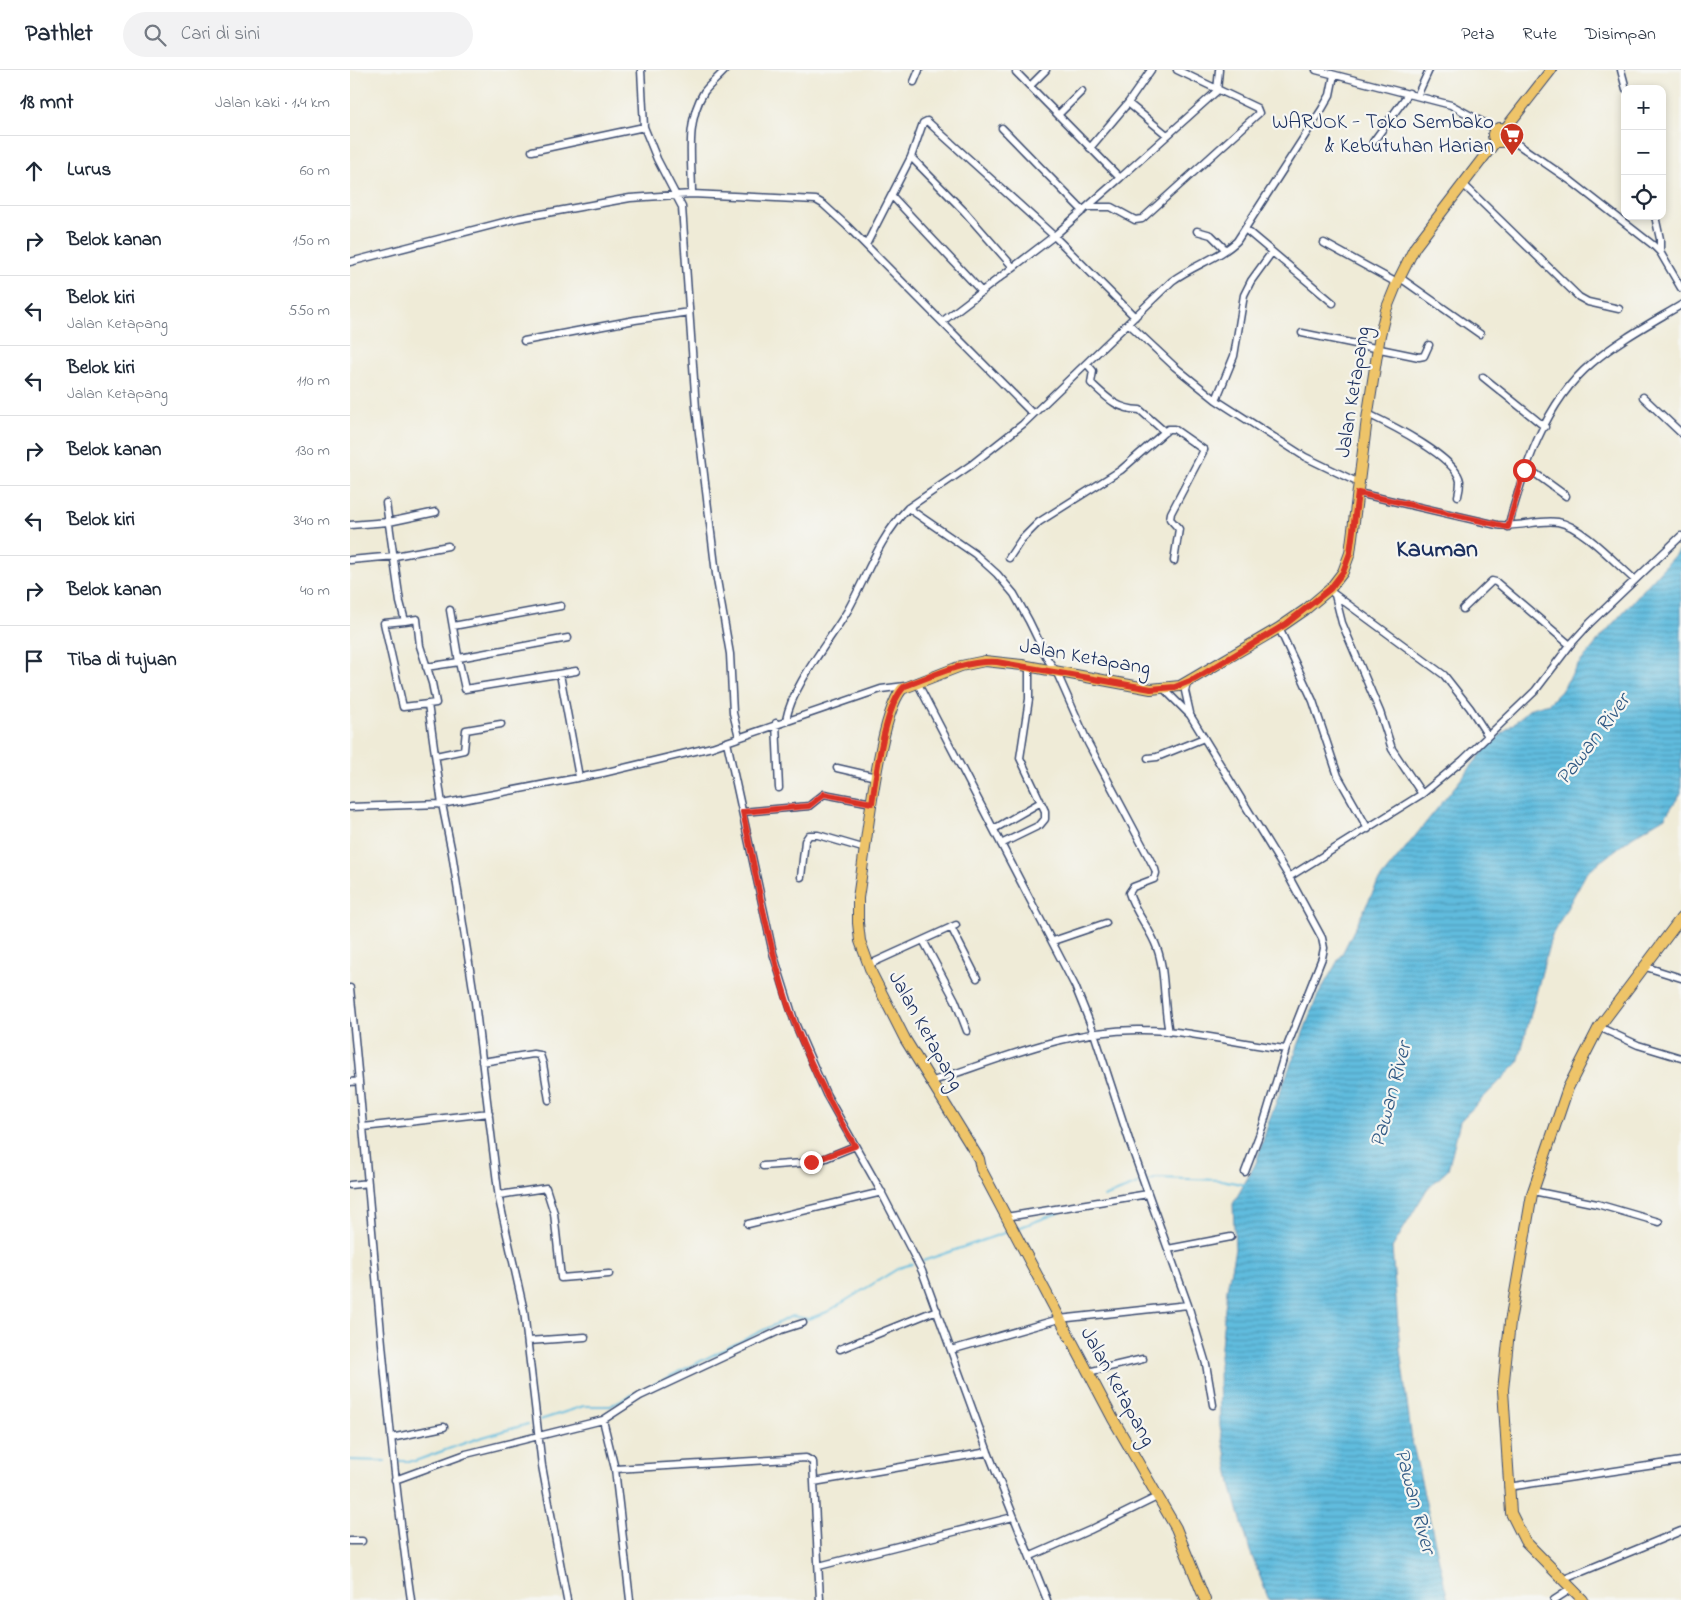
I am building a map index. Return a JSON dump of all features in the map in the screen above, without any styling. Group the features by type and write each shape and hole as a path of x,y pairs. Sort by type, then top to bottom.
{"main road":[{"path":"1502,132 1551,70"},
{"name":"Jalan Ketapang","path":"1205,1600 1176,1528 1059,1319 980,1164 905,1039 868,966 860,940 858,898 876,777 892,707 900,691 905,686 973,663 997,662 1138,687 1164,689 1187,684 1279,628 1332,592 1343,572 1350,553 1368,414 1378,347 1386,310 1398,280 1415,247 1496,141 1503,141 1502,132"},
{"path":"1583,1600 1561,1580 1519,1532 1511,1513 1503,1390 1505,1358 1533,1191 1568,1088 1599,1027 1681,918"}],"street":[{"path":"641,70 644,127 657,159 678,195 684,216 689,312 704,479 716,574 730,654 733,713 739,737"},
{"path":"692,194 691,138 694,113 703,94 725,70"},
{"path":"914,82 919,70"},
{"path":"1030,86 1046,70"},
{"path":"1090,148 1128,103 1151,70"},
{"path":"1002,128 1085,209 1111,207 1135,220 1142,219 1259,113 1257,108 1217,91 1176,70"},
{"path":"943,321 1054,236 1217,91 1219,70"},
{"path":"1316,70 1409,93 1451,106 1502,132 1571,181 1660,252 1681,288"},
{"path":"1417,96 1429,70"},
{"path":"1621,70 1625,85"},
{"path":"1016,72 1120,178"},
{"path":"786,720 791,702 847,611 871,559 890,528 908,508 971,465 1033,414 1172,281 1190,268 1226,250 1238,241 1322,109 1330,95 1334,75"},
{"path":"1058,115 1082,91"},
{"path":"1373,142 1409,93"},
{"path":"1128,103 1167,135"},
{"path":"866,245 911,157 923,123 927,121 1054,236 1135,317"},
{"path":"532,150 644,127"},
{"path":"911,157 964,211 1014,267"},
{"path":"1463,184 1580,297 1588,302 1620,309"},
{"path":"350,262 445,236 554,211 630,198 692,194 816,200 829,209 866,245 1033,414"},
{"path":"892,196 982,292"},
{"path":"1656,220 1660,239 1660,252"},
{"path":"1245,229 1333,303"},
{"path":"1196,232 1211,235 1226,250"},
{"path":"1324,244 1398,280 1480,334"},
{"path":"1216,400 1234,356 1244,295 1251,281 1272,252"},
{"path":"1508,527 1525,466 1544,427 1564,394 1592,363 1638,330 1681,305"},
{"path":"524,342 635,320 689,312"},
{"path":"1129,324 1175,367 1216,400 1305,457 1358,488 1508,527 1552,522 1564,524 1583,536 1635,580"},
{"path":"1302,332 1421,357 1424,356 1429,345"},
{"path":"1087,364 1093,371 1091,383 1096,388 1118,406 1131,411 1140,410 1165,432"},
{"path":"1483,377 1544,427"},
{"path":"1643,397 1681,433"},
{"path":"1368,414 1399,428 1450,465 1460,479 1458,496"},
{"path":"1009,558 1021,540 1039,522 1121,470 1171,429 1178,430 1204,450 1171,513 1170,519 1179,529 1174,560"},
{"path":"1525,466 1566,496"},
{"path":"386,503 400,602 405,620"},
{"path":"908,508 968,549 997,574 1014,594 1030,621 1048,660 1057,673 1088,743 1129,816 1156,873 1154,879 1133,887 1129,892 1157,947 1162,969 1163,996 1169,1032"},
{"path":"350,525 389,522 436,512"},
{"path":"1290,877 1422,794 1463,760 1535,692 1570,645 1668,546 1681,536"},
{"path":"350,560 395,556 448,546"},
{"path":"1463,609 1485,586 1492,581 1496,582 1570,645"},
{"path":"1332,592 1444,675 1470,708 1488,736"},
{"path":"1332,592 1342,623 1380,712 1392,749 1422,794"},
{"path":"453,626 561,606"},
{"path":"450,610 465,689 576,671"},
{"path":"417,619 420,646 432,683 436,703 403,707 384,623 405,620 417,619"},
{"path":"1279,628 1313,701 1338,776 1368,829"},
{"path":"426,666 568,638"},
{"path":"1001,844 1043,823 1046,816 1020,758 1030,699 1029,667"},
{"path":"560,674 579,777"},
{"path":"917,682 1053,942 1094,1033 1130,1143 1188,1306 1206,1364 1213,1405"},
{"path":"1187,684 1185,691 1190,715"},
{"path":"350,807 442,804 603,773 727,742 776,723 881,690 905,686"},
{"path":"1164,689 1190,715 1290,877 1322,938 1324,948 1286,1049 1264,1116 1263,1125 1245,1172"},
{"path":"428,704 442,804 462,921 499,1195 522,1299 538,1437 553,1532 567,1600"},
{"path":"776,723 779,788"},
{"path":"436,756 464,750 466,730 501,724"},
{"path":"1148,758 1157,757 1204,738"},
{"path":"727,742 773,953 788,1004 813,1066 855,1146 882,1192 922,1271 988,1452 1047,1600"},
{"path":"837,768 876,777"},
{"path":"743,812 809,806 824,794 872,803"},
{"path":"994,829 1041,802"},
{"path":"801,877 805,841 809,835 866,849"},
{"path":"1053,942 1106,923"},
{"path":"868,966 953,926 977,978"},
{"path":"924,940 955,1000 967,1031"},
{"path":"1646,967 1681,978"},
{"path":"350,988 360,1082 379,1332 395,1480 411,1600"},
{"path":"1599,1027 1638,1045 1681,1058"},
{"path":"930,1082 1056,1041 1094,1033 1126,1030 1169,1032 1286,1049"},
{"path":"482,1062 533,1054 540,1055 548,1100"},
{"path":"350,1082 360,1082"},
{"path":"363,1127 489,1113"},
{"path":"764,1166 816,1162 855,1146"},
{"path":"350,1184 368,1183"},
{"path":"499,1195 546,1188 554,1213 562,1279 609,1274"},
{"path":"1533,1191 1597,1204 1660,1222"},
{"path":"748,1224 882,1192"},
{"path":"1006,1218 1148,1194"},
{"path":"1168,1250 1231,1236"},
{"path":"951,1350 1059,1319 1188,1306"},
{"path":"840,1349 937,1310"},
{"path":"395,1480 466,1454 604,1420 640,1396 721,1360 781,1330 803,1323"},
{"path":"528,1341 585,1337"},
{"path":"1088,1372 1143,1359"},
{"path":"604,1420 615,1469 630,1600"},
{"path":"391,1438 444,1427"},
{"path":"814,1482 988,1452"},
{"path":"615,1469 806,1458 813,1462 820,1600"},
{"path":"1508,1487 1681,1462"},
{"path":"1031,1556 1158,1498"},
{"path":"819,1566 1013,1517"},
{"path":"1561,1580 1681,1531"},
{"path":"350,1541 362,1540"},
{"path":"1558,1599 1571,1589"}],"water":[{"name":"Pawan River","path":"1681,548 1681,793 1665,817 1632,837 1587,872 1551,937 1518,1063 1460,1121 1448,1170 1427,1189 1392,1248 1400,1350 1412,1441 1448,1600 1269,1600 1250,1551 1232,1488 1220,1426 1219,1366 1227,1289 1235,1249 1233,1204 1256,1163 1270,1118 1317,997 1344,950 1378,882 1486,748 1531,708 1549,703 1561,691 1578,665 1608,629"}],"waterway":[{"path":"1149,1181 1156,1178 1221,1180 1246,1185"},
{"path":"1104,1197 1138,1184"},
{"path":"1018,1228 1058,1213"},
{"path":"923,1261 1007,1232"},
{"path":"540,1420 584,1406 610,1406 792,1316 808,1319 827,1312 899,1268 912,1264"},
{"path":"397,1461 415,1461 476,1439 528,1424"},
{"path":"350,1460 385,1461"}],"place":[{"name":"WARJOK - Toko Sembako & Kebutuhan Harian","path":"1512,156"}],"district":[{"name":"Kauman","path":"1437,550"}],"route":[{"path":"811,1162 816,1162 855,1146 826,1094 801,1039 788,1004 773,953 743,812 777,807 809,806 824,794 872,803 888,720 900,691 905,686 961,666 985,661 1022,665 1151,689 1164,689 1187,684 1286,624 1330,589 1343,572 1350,553 1358,493 1470,520 1508,527 1524,470"}]}
